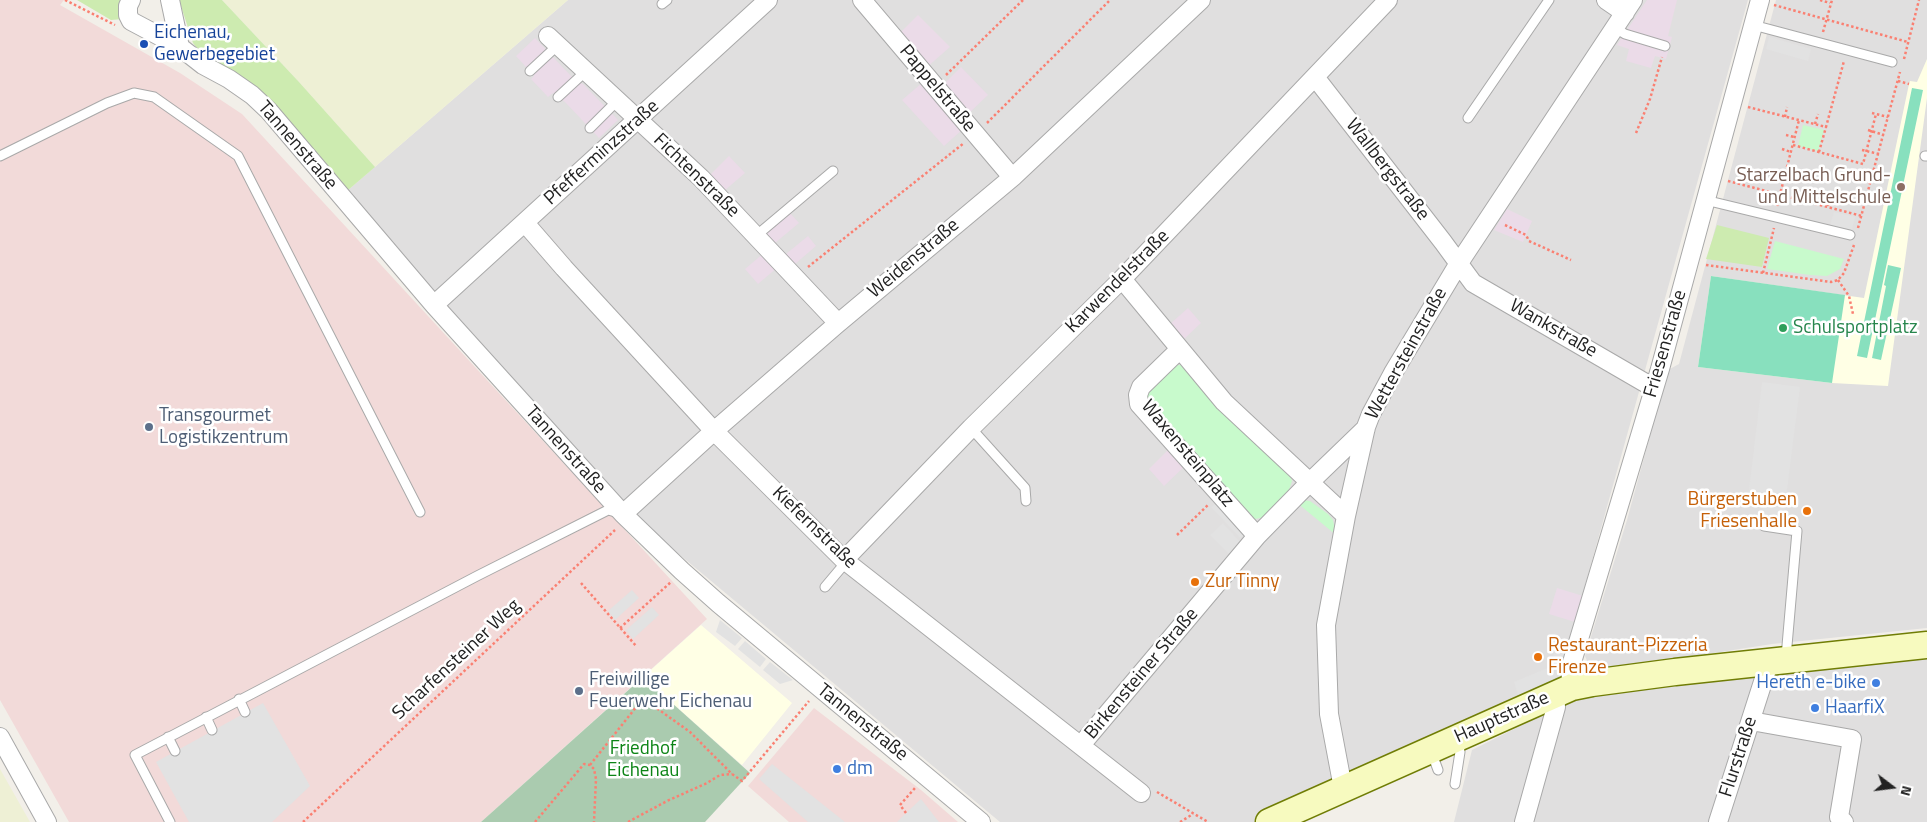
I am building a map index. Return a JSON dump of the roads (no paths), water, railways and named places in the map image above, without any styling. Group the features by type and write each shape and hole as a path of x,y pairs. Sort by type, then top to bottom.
{"main road":[{"name":"Hauptstraße","path":"1272,821 1344,788 1434,759 1458,737 1564,691 1592,683 1927,644"}],"street":[{"name":"Tannenstraße","path":"131,0 128,6 128,16 131,22 180,47 203,65 229,79 252,95 269,111 434,304 624,514 682,571 981,822"},
{"path":"170,0 180,47"},
{"name":"Pfefferminzstraße","path":"434,304 768,0"},
{"name":"Pappelstraße","path":"862,0 1012,177"},
{"name":"Weidenstraße","path":"624,514 714,431 838,323 1012,177 1201,0"},
{"name":"Karwendelstraße","path":"844,560 971,428 1122,279 1388,0"},
{"path":"1606,0 1629,7"},
{"name":"Friesenstraße","path":"1524,822 1556,707 1564,691 1654,388 1759,0"},
{"name":"Wettersteinstraße","path":"1344,788 1329,714 1327,622 1346,516 1366,427 1393,373 1459,263 1629,7"},
{"name":"Fichtenstraße","path":"553,40 585,72 701,178 757,235 838,323"},
{"name":"Wallbergstraße","path":"1315,77 1459,263"},
{"name":"Kiefernstraße","path":"525,223 714,431 844,560 1141,793"},
{"name":"Wankstraße","path":"1459,263 1473,283 1654,388"},
{"path":"1122,279 1179,350 1239,418 1346,516"},
{"name":"Waxensteinplatz","path":"1179,350 1141,387 1138,395 1139,404 1258,536"},
{"name":"Birkensteiner Straße","path":"1081,745 1258,536 1366,427"},
{"name":"Flurstraße","path":"1718,822 1751,720 1777,662"},
{"path":"1751,720 1852,739 1840,817 1844,822"},
{"path":"0,737 47,822"}],"lane":[{"path":"1468,118 1549,0"},
{"path":"1753,25 1892,62"},
{"path":"1615,28 1625,34 1665,46"},
{"path":"530,71 553,40"},
{"path":"558,96 585,72"},
{"path":"0,156 107,103 134,93 154,97 238,156 420,512"},
{"path":"590,128 617,101"},
{"path":"757,235 833,171"},
{"path":"1705,200 1854,236"},
{"path":"971,428 1025,488 1026,501"},
{"path":"170,822 135,755 206,716 608,510 624,514"},
{"path":"1764,526 1796,531 1777,662"},
{"path":"825,587 844,560"},
{"path":"239,699 246,712"},
{"path":"206,716 212,730"},
{"path":"168,737 175,751"},
{"path":"1455,784 1460,752 1458,737"}],"place":[{"name":"Eichenau, Gewerbegebiet","path":"144,44"},
{"name":"Starzelbach Grund- und Mittelschule","path":"1901,187"},
{"name":"Schulsportplatz","path":"1783,328"},
{"name":"Transgourmet Logistikzentrum","path":"149,427"},
{"name":"Bürgerstuben Friesenhalle","path":"1807,511"},
{"name":"Zur Tinny","path":"1195,582"},
{"name":"Restaurant-Pizzeria Firenze","path":"1538,657"},
{"name":"Hereth e-bike","path":"1876,683"},
{"name":"Freiwillige Feuerwehr Eichenau","path":"579,691"},
{"name":"HaarfiX","path":"1815,708"},
{"name":"dm","path":"837,769"}],"park label":[{"name":"Friedhof Eichenau","path":"643,760"}]}
